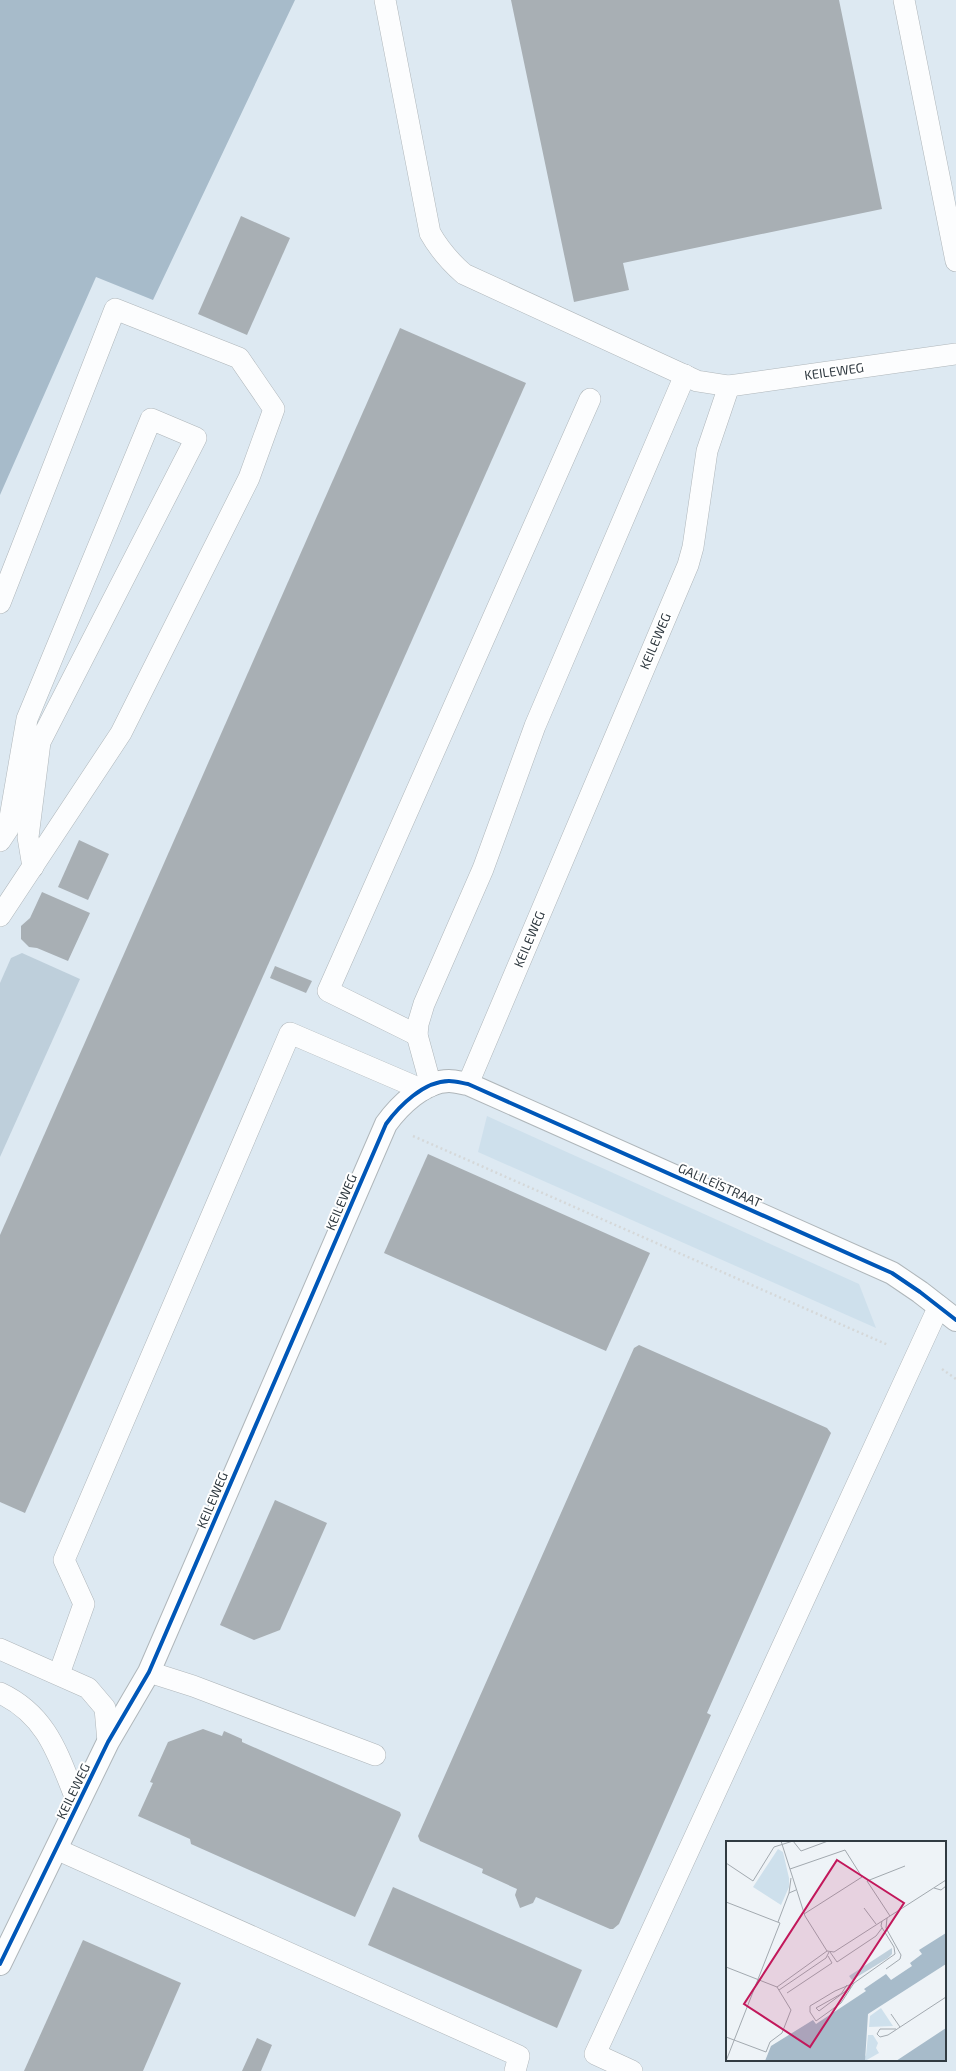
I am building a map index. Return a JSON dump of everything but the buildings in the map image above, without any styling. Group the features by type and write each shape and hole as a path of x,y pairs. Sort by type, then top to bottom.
{"street":[{"name":"KEILEWEG","path":"0,1964 108,1742 149,1672 386,1124 395,1111 435,1083 449,1081 468,1084"},
{"name":"GALILEÏSTRAAT","path":"468,1084 892,1273 939,1306 956,1320"}],"lane":[{"path":"385,0 425,217 430,233 438,248 449,261 464,274 685,375 712,384 730,386"},
{"path":"904,0 956,261"},
{"path":"0,603 115,309 239,358 274,409 249,478 120,733 0,916"},
{"name":"KEILEWEG","path":"468,1084 688,564 693,547 707,451 730,386 956,354"},
{"path":"427,1088 418,1035 418,1024 424,1004 483,869 535,726 685,375"},
{"path":"418,1035 328,991 590,399"},
{"path":"0,842 8,829 27,719 151,419 196,438 40,742 28,838 33,867"},
{"path":"58,1674 84,1604 64,1560 290,1033 427,1088"},
{"path":"632,2071 595,2054 939,1306"},
{"path":"0,1649 88,1688 104,1708 108,1742"},
{"path":"149,1672 193,1686 375,1755"},
{"path":"0,1693 13,1699 38,1720 53,1744 78,1804"},
{"path":"56,1849 519,2056 516,2071"}],"path":[{"path":"386,1124 891,1346"},
{"path":"941,1368 956,1379"}],"shaded area":[{"path":"0,0 956,0 956,2071 0,2071"},
{"path":"0,0 295,0 153,300 96,277 0,495"},
{"path":"22,953 80,979 0,1157 0,983 11,958"},
{"path":"487,1116 859,1284 876,1328 478,1152"}],"cycle path":[{"path":"0,1964 108,1742 149,1672 386,1124 405,1102 413,1096 430,1085 440,1082 451,1081 468,1084 892,1273 920,1292 956,1320"}]}
